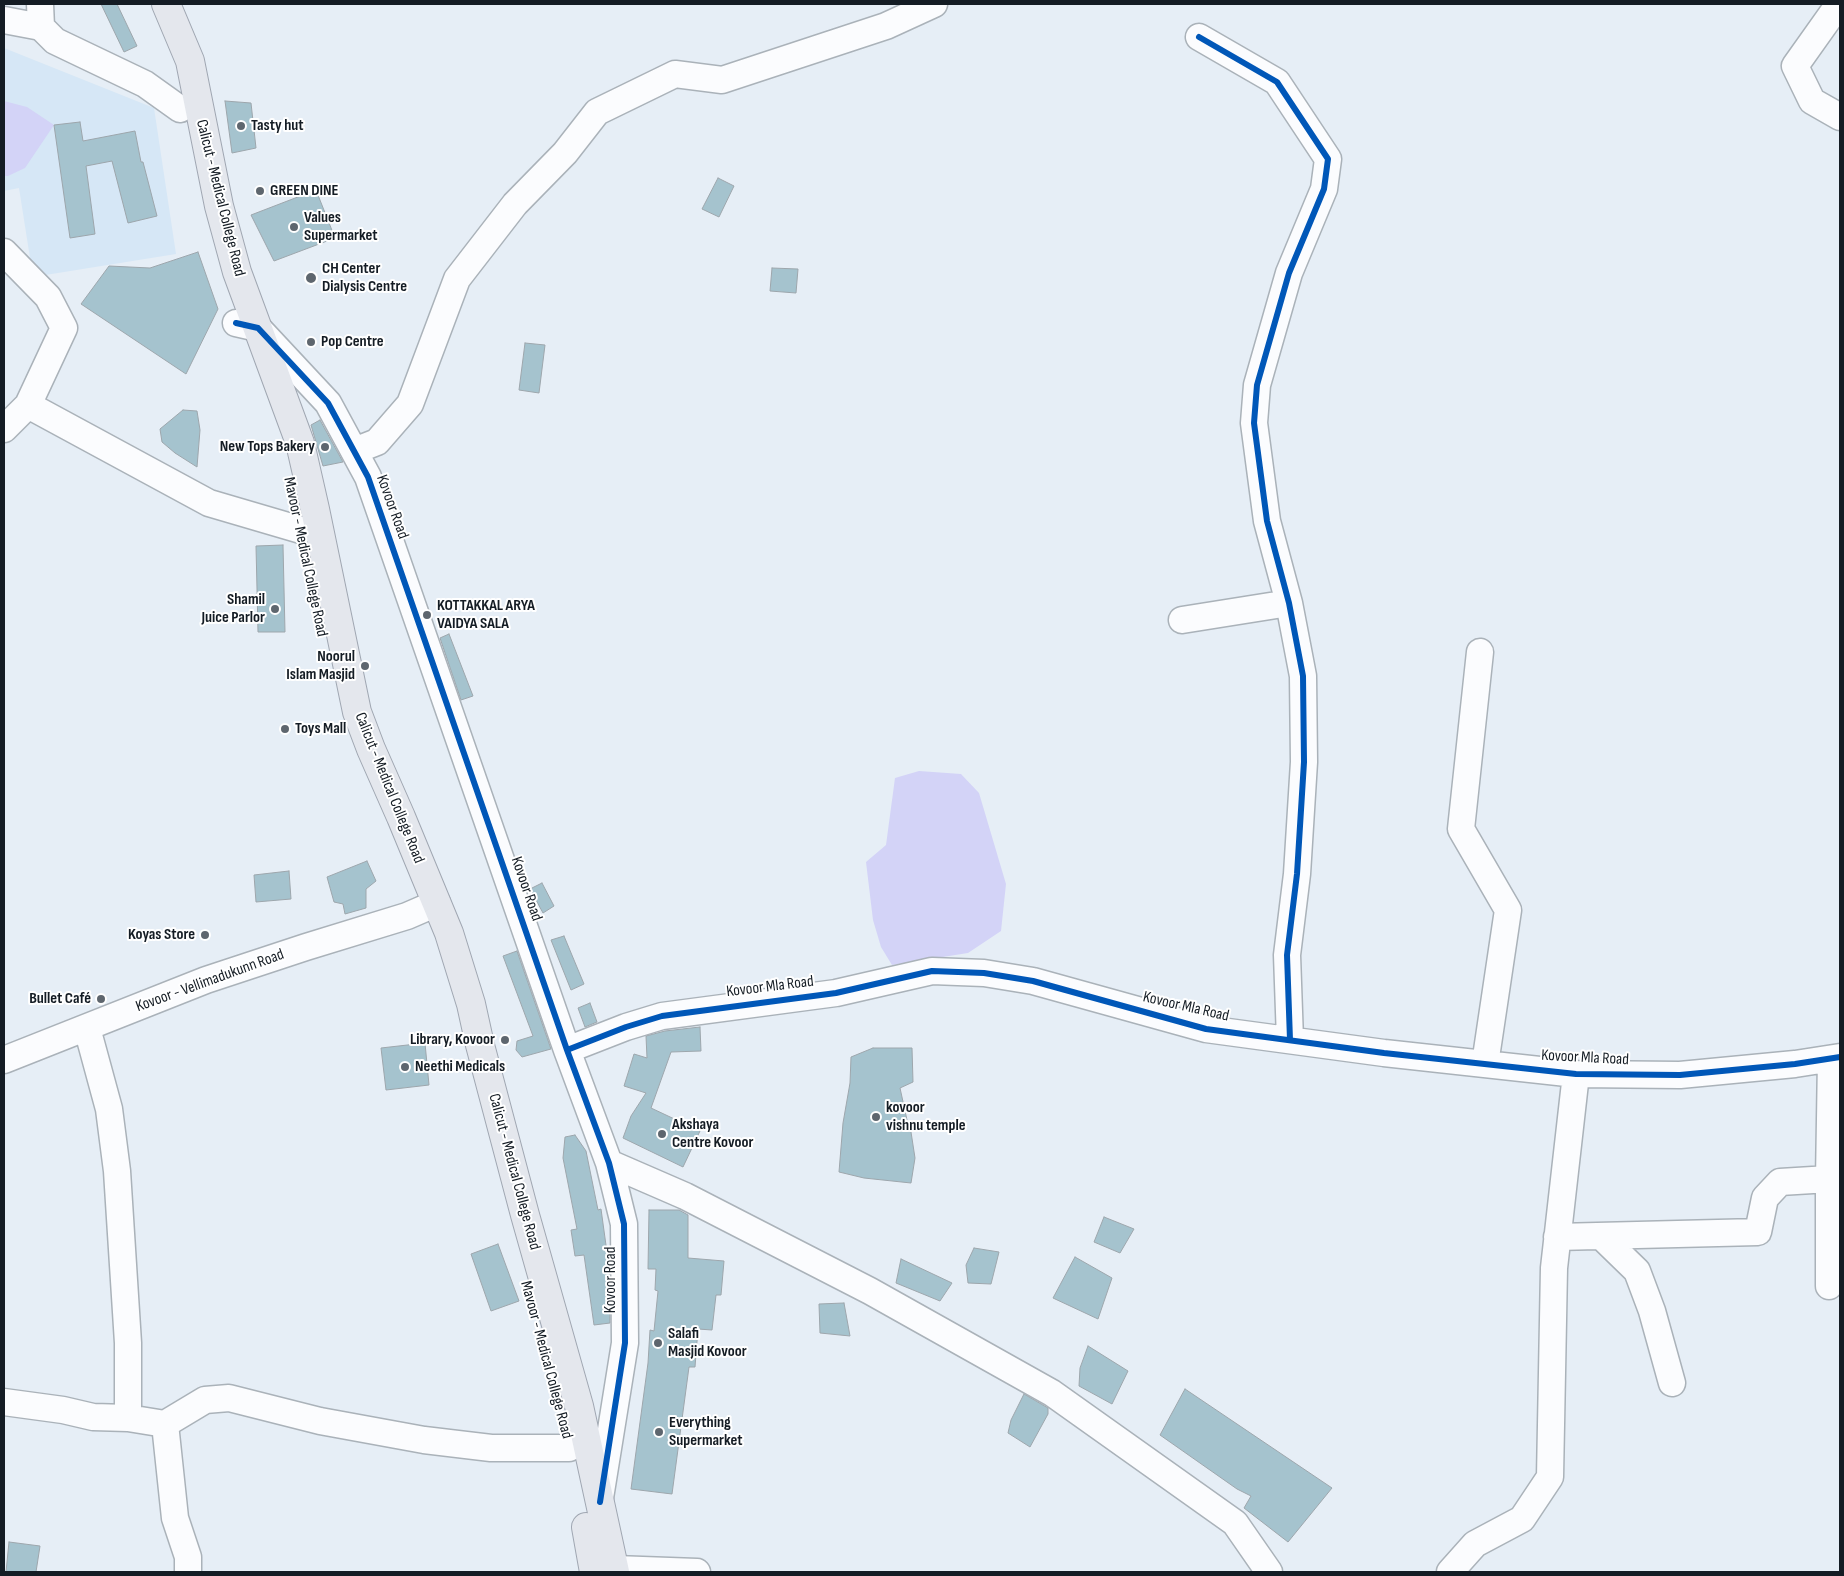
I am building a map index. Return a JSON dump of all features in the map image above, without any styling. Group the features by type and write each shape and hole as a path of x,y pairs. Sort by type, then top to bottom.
{"main road":[{"name":"Mavoor - Medical College Road","path":"146,4 172,66 201,210 220,278 247,325 282,448 340,717 354,756 392,820 428,906 432,940 453,1008 462,1050 562,1411 570,1448 597,1520 608,1571"},
{"name":"Calicut - Medical College Road","path":"166,4 190,61 219,206 237,272 247,325 300,443 316,510 357,712 371,749 392,820"},
{"name":"Calicut - Medical College Road","path":"428,906 449,933 471,1004 525,1215 580,1406 597,1520"}],"street":[{"path":"354,451 377,442 410,404 458,279 515,204 565,153 597,112 675,74 722,80 886,26 934,4"},
{"path":"1839,4 1795,66 1812,101 1840,117"},
{"path":"4,20 41,16 55,41 145,84 180,109"},
{"path":"1199,37 1278,82 1328,158 1324,189 1289,273 1263,366 1258,385 1254,423 1267,521 1289,603 1303,676 1304,762 1297,874 1288,955 1290,1040"},
{"path":"4,252 48,297 64,328 28,405 4,429"},
{"name":"Kovoor Road","path":"247,325 328,403 371,486 567,1050 609,1163 624,1224 625,1343 597,1520"},
{"path":"28,405 209,504 301,530"},
{"path":"1182,620 1289,603"},
{"path":"1480,652 1461,829 1508,910 1485,1064"},
{"name":"Kovoor - Vellimadukunn Road","path":"4,1060 206,980 407,916 428,906"},
{"name":"Kovoor Mla Road","path":"567,1050 626,1027 662,1016 738,1004 836,993 932,971 984,973 1033,982 1206,1029 1576,1074 1680,1075 1795,1064 1836,1058"},
{"path":"87,1028 109,1109 117,1172 128,1342 128,1418"},
{"path":"1829,1286 1829,1179 1836,1058"},
{"path":"1450,1572 1476,1544 1522,1519 1550,1478 1554,1268 1576,1074"},
{"path":"609,1163 685,1196 862,1286 1052,1393 1235,1523 1269,1572"},
{"path":"1557,1237 1758,1232 1765,1198 1780,1182 1829,1179"},
{"path":"1601,1236 1637,1271 1652,1311 1672,1383"},
{"path":"4,1402 63,1410 93,1417 128,1418 165,1424 204,1400 229,1398 320,1421 424,1440 491,1448 570,1448"},
{"path":"165,1424 175,1518 188,1558 188,1572"},
{"path":"608,1571 697,1572"}],"shaded area":[{"path":"4,48 154,108 176,254 33,277 19,188 4,191"},
{"path":"4,101 27,107 54,125 25,168 8,176 4,176"},
{"path":"919,771 961,774 979,793 1006,884 1001,931 968,953 892,965 881,947 873,920 866,862 886,845 895,778"}],"building":[{"path":"101,4 117,4 137,46 124,52"},
{"name":"Tasty hut","path":"225,101 251,103 256,148 232,153"},
{"path":"80,122 83,141 135,131 141,162 143,162 157,216 128,223 112,161 86,166 95,234 70,238 54,125"},
{"path":"718,178 734,186 719,217 702,209"},
{"name":"Values Supermarket","path":"316,190 335,238 274,261 251,215"},
{"path":"198,252 218,309 186,374 81,304 109,266 150,268"},
{"path":"772,268 798,269 796,293 770,291"},
{"path":"525,343 545,345 539,393 519,390"},
{"path":"183,410 197,411 200,430 197,467 162,442 160,429"},
{"path":"320,420 343,462 323,466 311,425"},
{"path":"283,545 285,632 258,632 256,546"},
{"path":"449,634 473,696 461,700 440,638"},
{"path":"367,861 376,881 366,889 366,908 345,914 343,904 334,902 327,877"},
{"path":"289,871 291,899 256,902 254,875"},
{"path":"542,883 554,906 543,913 530,889"},
{"path":"564,936 584,984 571,990 551,940"},
{"path":"517,951 551,1049 522,1057 516,1050 517,1041 533,1036 503,956"},
{"path":"590,1003 597,1022 585,1027 578,1008"},
{"path":"700,1027 701,1051 671,1052 651,1108 700,1131 683,1167 623,1138 631,1116 646,1093 624,1086 634,1054 647,1058 646,1036 665,1031"},
{"name":"Neethi Medicals","path":"425,1043 429,1085 386,1090 381,1048"},
{"path":"873,1048 912,1048 913,1082 900,1088 911,1132 915,1158 911,1183 864,1178 839,1172 843,1123 850,1083 851,1057"},
{"path":"575,1135 586,1151 598,1210 601,1209 609,1267 610,1323 594,1325 584,1255 575,1256 571,1230 577,1229 563,1158 565,1137"},
{"path":"649,1210 679,1210 688,1215 688,1258 724,1261 721,1295 716,1295 712,1330 698,1329 695,1367 689,1367 672,1494 631,1489 648,1363 650,1330 654,1331 658,1291 655,1290 656,1269 648,1269"},
{"path":"1104,1217 1134,1229 1120,1253 1094,1242"},
{"path":"498,1244 519,1301 491,1311 471,1254"},
{"path":"974,1248 999,1252 991,1284 968,1283 966,1265"},
{"path":"1075,1257 1112,1278 1098,1319 1053,1298"},
{"path":"901,1259 952,1283 940,1301 896,1283"},
{"path":"844,1303 850,1336 820,1333 819,1304"},
{"path":"1088,1346 1128,1371 1112,1404 1079,1386 1080,1368"},
{"path":"1185,1389 1332,1488 1288,1542 1244,1508 1251,1496 1237,1489 1160,1435"},
{"path":"1024,1394 1048,1408 1048,1414 1030,1447 1008,1433 1011,1420"},
{"path":"9,1542 40,1546 36,1572 6,1572"}],"cycle path":[{"path":"1199,37 1277,82 1328,159 1324,189 1289,273 1257,385 1254,423 1267,521 1289,603 1303,676 1304,762 1297,874 1287,955 1290,1040"},
{"path":"236,323 258,328 328,403 368,477 567,1050 609,1163 624,1224 625,1343 600,1502"},
{"path":"567,1050 626,1027 662,1016 836,993 932,971 984,973 1033,981 1206,1029 1384,1053 1576,1074 1680,1075 1795,1064 1840,1057"}],"place":[{"name":"Tasty hut","path":"241,126"},
{"name":"GREEN DINE","path":"260,191"},
{"name":"Values Supermarket","path":"294,227"},
{"name":"CH Center Dialysis Centre","path":"311,278"},
{"name":"Pop Centre","path":"311,342"},
{"name":"New Tops Bakery","path":"325,447"},
{"name":"Shamil Juice Parlor","path":"275,609"},
{"name":"KOTTAKKAL ARYA VAIDYA SALA","path":"427,615"},
{"name":"Noorul Islam Masjid","path":"365,666"},
{"name":"Toys Mall","path":"285,729"},
{"name":"Koyas Store","path":"205,935"},
{"name":"Bullet Café","path":"101,999"},
{"name":"Library, Kovoor","path":"505,1040"},
{"name":"Neethi Medicals","path":"405,1067"},
{"name":"kovoor vishnu temple","path":"876,1117"},
{"name":"Akshaya Centre Kovoor","path":"662,1134"},
{"name":"Salafi Masjid Kovoor","path":"658,1343"},
{"name":"Everything Supermarket","path":"659,1432"}]}
